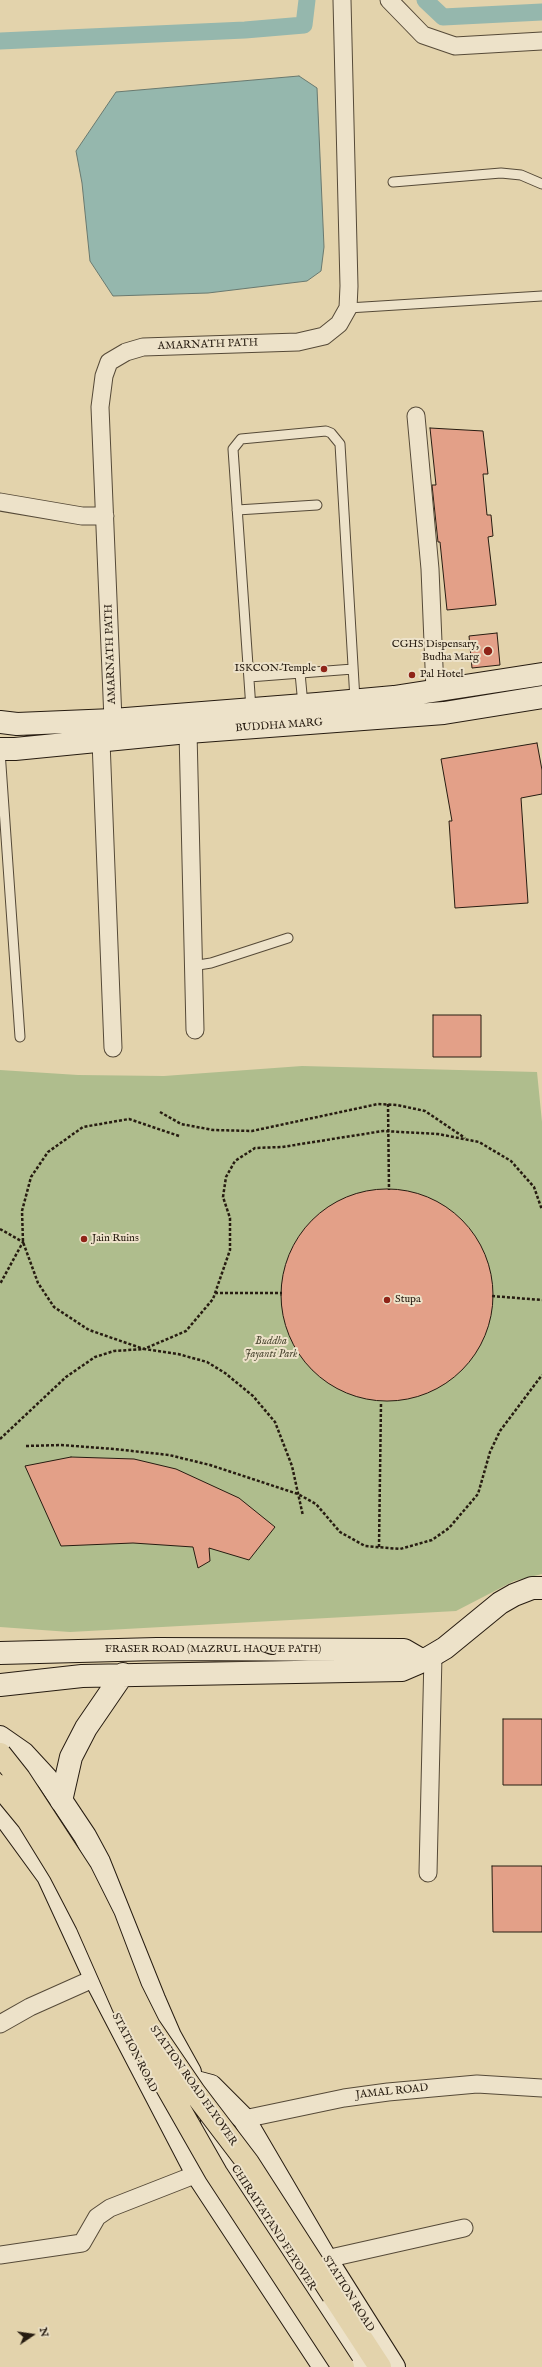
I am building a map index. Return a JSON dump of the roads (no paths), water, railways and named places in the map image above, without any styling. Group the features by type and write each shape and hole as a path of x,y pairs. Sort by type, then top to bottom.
{"main road":[{"name":"BUDDHA MARG","path":"6,727 113,720 355,700 435,691 542,674"},
{"name":"BUDDHA MARG","path":"4,747 101,741 188,732 444,713 542,697"},
{"name":"FRASER ROAD (MAZRUL HAQUE PATH)","path":"0,1686 82,1676 123,1674 402,1670 428,1658 510,1598 532,1588 542,1588"},
{"name":"FRASER ROAD (MAZRUL HAQUE PATH)","path":"0,1653 157,1649 404,1650 428,1658"},
{"path":"61,1801 72,1757 86,1728 123,1674"},
{"name":"CHIRAIYATAND FLYOVER","path":"0,1737 23,1753 47,1779 85,1836 98,1862 170,2036 196,2082 226,2153 363,2367"},
{"name":"STATION ROAD FLYOVER","path":"0,1754 19,1778 81,1873 104,1919 131,1990 149,2026 194,2092 248,2163 380,2367"},
{"name":"STATION ROAD FLYOVER","path":"0,1786 28,1820 60,1872 87,1924 131,2024 216,2173 343,2367"},
{"name":"STATION ROAD","path":"2,1815 48,1876 95,1978 157,2099 196,2082 211,2086 244,2119 326,2259 394,2367"},
{"path":"157,2099 197,2174 324,2367"}],"street":[{"path":"342,0 348,308"},
{"path":"389,0 423,35 455,46 542,41"},
{"name":"AMARNATH PATH","path":"113,720 100,407 104,376 109,362 126,352 143,347 298,342 324,336 339,324 348,308"},
{"path":"416,416 430,568 435,691"},
{"path":"0,502 82,516 105,516"},
{"path":"188,732 192,966 195,1030"},
{"path":"101,741 113,1048"},
{"path":"428,1658 428,1872"},
{"path":"0,2024 30,2007 95,1978"},
{"name":"JAMAL ROAD","path":"244,2119 344,2098 388,2092 477,2084 542,2088"},
{"path":"0,2255 82,2243 97,2217 110,2208 197,2174"},
{"path":"326,2259 464,2228"}],"lane":[{"path":"393,182 501,173 521,175 542,184"},
{"path":"348,308 542,296"},
{"path":"251,709 233,449 241,439 326,431 336,438 340,444 355,700"},
{"path":"237,510 317,505"},
{"path":"249,677 353,669"},
{"path":"300,673 302,705"},
{"path":"4,747 20,1037"},
{"path":"192,966 211,963 288,938"}],"water":[{"path":"299,76 317,88 324,247 321,271 307,281 208,293 113,296 90,261 82,183 76,151 116,92"}],"waterway":[{"path":"0,41 245,30 304,25 307,0"},
{"path":"425,0 443,17 542,12"}],"place":[{"name":"CGHS Dispensary, Budha Marg","path":"488,651"},
{"name":"ISKCON Temple","path":"324,669"},
{"name":"Pal Hotel","path":"412,675"},
{"name":"Jain Ruins","path":"84,1239"},
{"name":"Stupa","path":"387,1300"}],"park label":[{"name":"Buddha Jayanti Park","path":"271,1348"}]}
